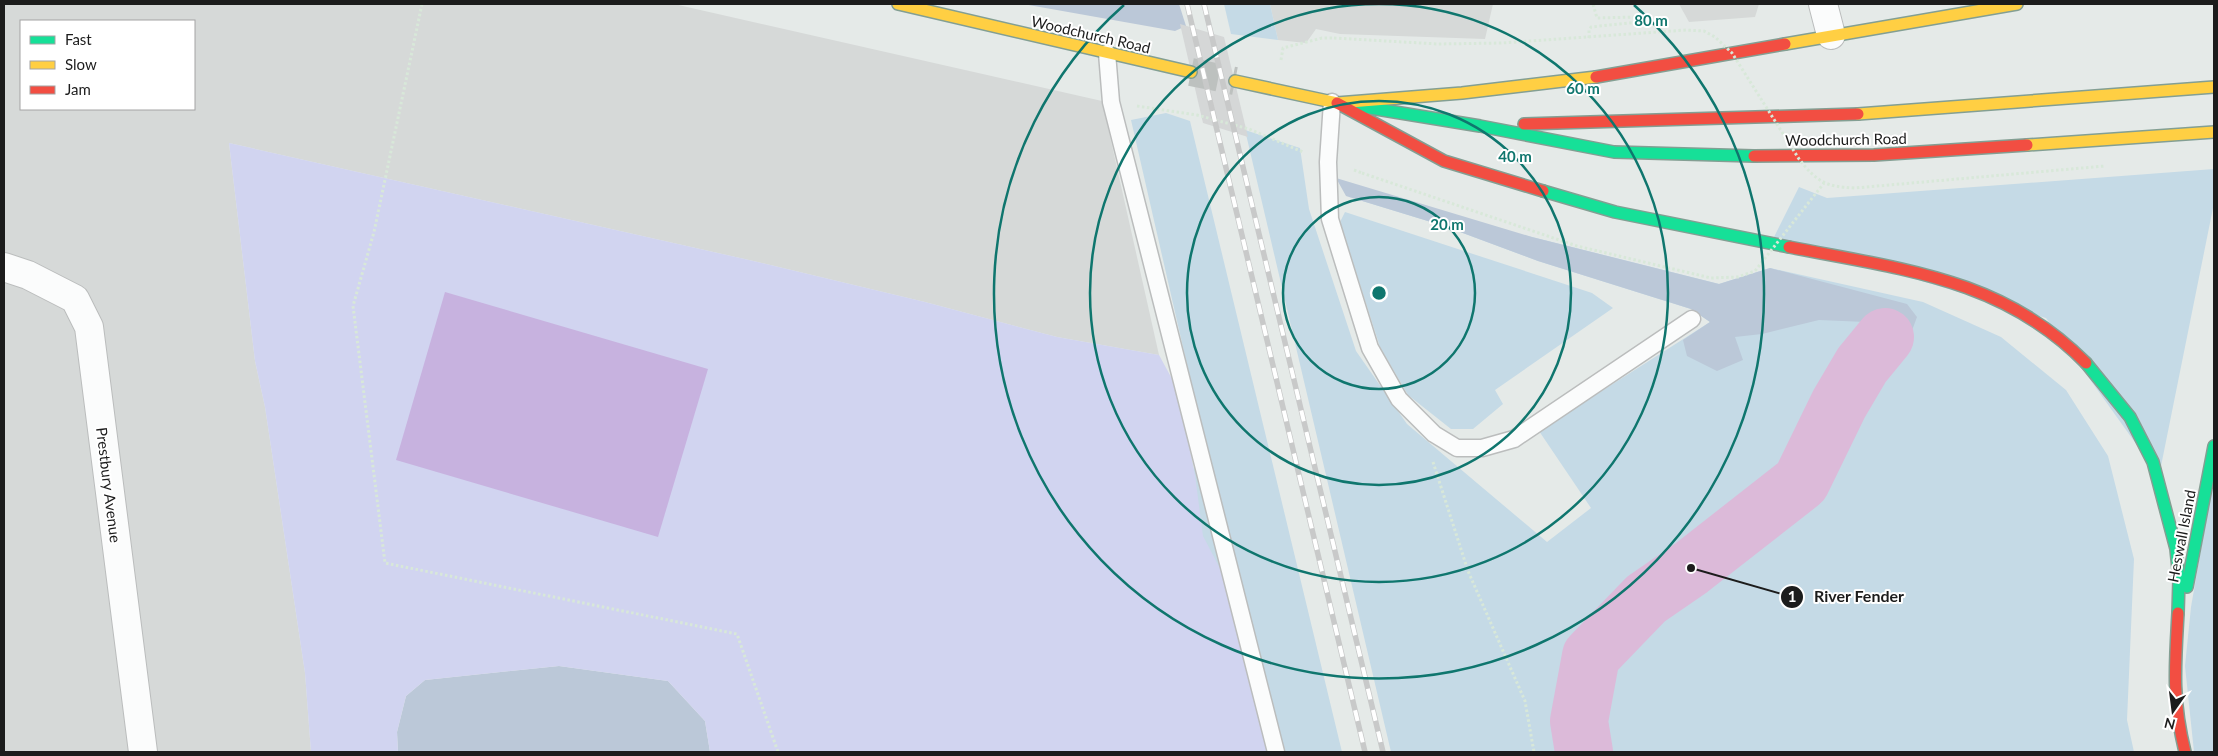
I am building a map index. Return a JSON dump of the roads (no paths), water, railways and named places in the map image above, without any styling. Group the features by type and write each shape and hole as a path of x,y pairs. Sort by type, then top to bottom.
{"main road":[{"name":"Woodchurch Road","path":"898,4 1191,72"},
{"path":"1335,103 1462,93 1571,81 2017,4"},
{"name":"Woodchurch Road","path":"1235,81 1335,103 1480,126 1614,152 1734,156 1874,155 2214,132"},
{"name":"Woodchurch Road","path":"1480,126 1609,120 1875,114 2214,87"},
{"path":"1335,103 1444,161 1615,212 1939,277 1975,288 2009,304 2044,324 2080,355 2123,405 2151,457 2170,523 2179,578 2178,633 2174,678 2178,726 2185,752"},
{"name":"Heswall Island","path":"2178,633 2214,446"}],"street":[{"path":"1823,4 1832,36"},
{"name":"Prestbury Avenue","path":"4,266 28,275 76,299 89,327 143,752"}],"lane":[{"path":"1107,53 1111,102 1276,752"},
{"path":"1335,103 1328,162 1330,219 1370,348 1398,399 1434,434 1457,448 1482,448 1514,439 1692,319"}],"waterway":[{"path":"1584,752 1579,721 1591,656 1646,599 1691,568 1801,482 1839,404 1862,365 1885,337"}],"tunnel":[{"path":"1191,72 1235,81"}],"railway":[{"path":"1187,4 1365,752"},
{"path":"1204,4 1383,752"}],"place":[{"name":"River Fender","path":"1691,568"}]}
